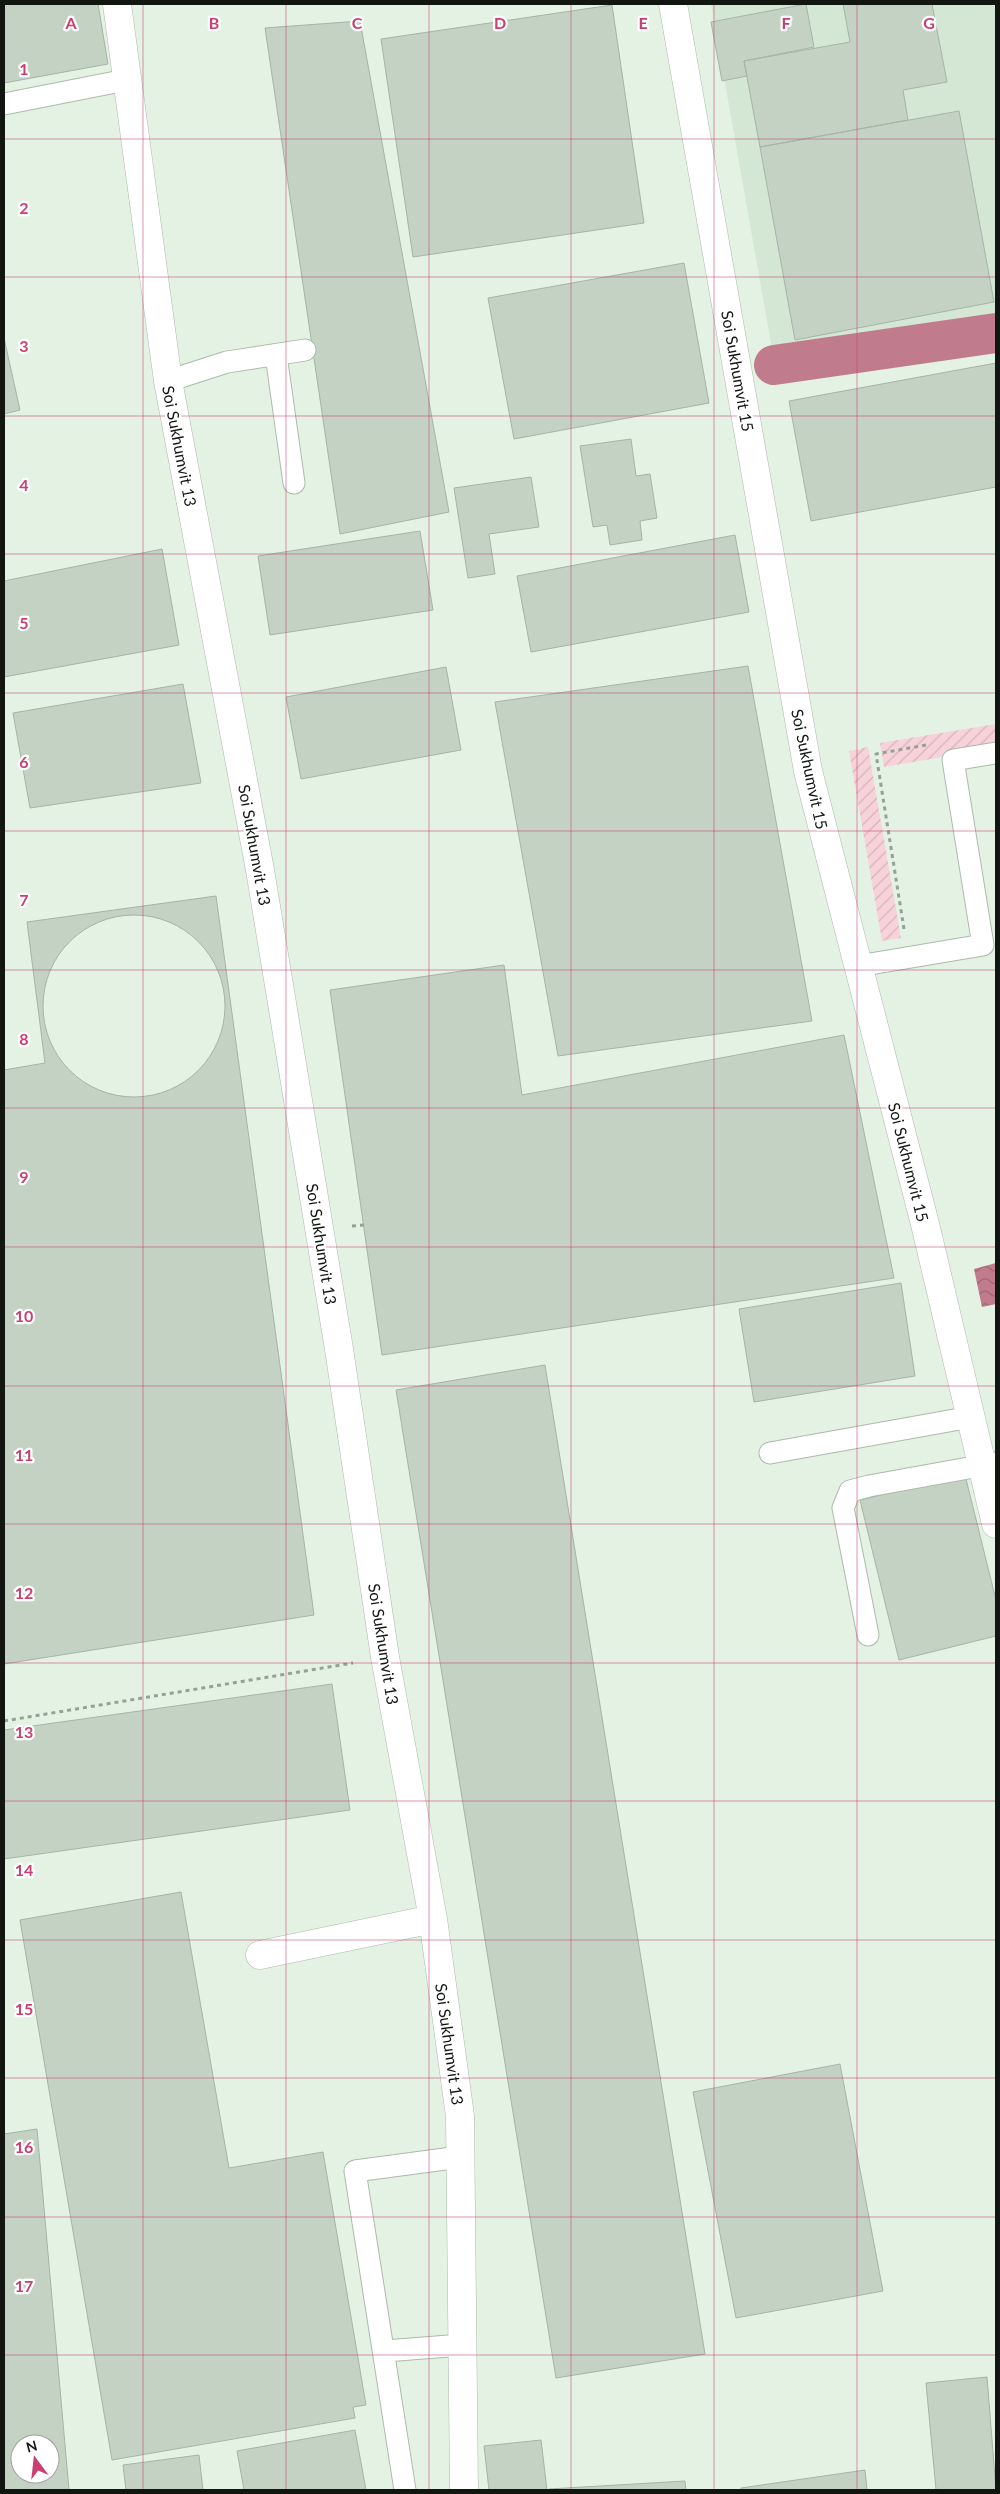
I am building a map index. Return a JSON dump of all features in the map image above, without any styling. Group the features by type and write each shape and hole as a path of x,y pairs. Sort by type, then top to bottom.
{"street":[{"name":"Soi Sukhumvit 13","path":"117,4 168,382 260,870 340,1349 385,1657 433,1919 460,2116 464,2490"},
{"name":"Soi Sukhumvit 15","path":"673,4 808,771 924,1224 971,1417 989,1463 996,1524"},
{"path":"260,1955 433,1919"}],"lane":[{"path":"4,104 126,80"},
{"path":"168,382 226,362 305,350"},
{"path":"276,354 294,483"},
{"path":"858,966 990,944 952,760 996,753"},
{"path":"770,1453 971,1417"},
{"path":"868,1634 843,1508 850,1491 989,1463"},
{"path":"405,2490 385,2351 355,2171 460,2157"},
{"path":"385,2351 462,2345"}],"path":[{"path":"886,962 884,946 907,943 876,754 931,744"},
{"path":"4,1722 385,1657"}],"shaded area":[{"path":"711,4 996,4 996,350 778,383"},
{"path":"996,724 996,748 884,767 880,743"},
{"path":"868,747 901,938 882,941 849,751"}],"water":[{"path":"996,1263 996,1304 982,1307 974,1269"}],"building":[{"path":"4,4 98,4 108,64 4,83"},
{"path":"806,4 814,47 744,61 747,76 722,81 711,22"},
{"path":"843,4 932,4 947,82 903,90 908,120 760,147 744,61 850,42"},
{"path":"612,5 644,223 413,257 381,39"},
{"path":"360,21 449,512 340,534 265,28"},
{"path":"959,111 994,302 795,340 760,147"},
{"path":"684,263 709,403 514,439 488,298"},
{"path":"4,338 20,410 4,414"},
{"path":"996,363 996,487 811,521 789,401"},
{"path":"631,439 636,476 650,474 657,518 640,521 642,540 610,545 607,525 593,527 580,446"},
{"path":"531,477 539,527 489,534 495,574 468,578 454,488"},
{"path":"420,531 433,610 270,635 258,556"},
{"path":"735,535 749,612 531,652 517,576"},
{"path":"162,549 179,645 4,677 4,581"},
{"path":"748,666 812,1021 558,1056 495,702"},
{"path":"446,667 461,750 301,779 286,697"},
{"path":"183,684 201,783 30,808 13,713"},
{"path":"216,896 314,1615 4,1664 4,1070 45,1063 27,922"},
{"path":"143,915 169,922 185,930 204,948 218,971 225,997 225,1015 218,1041 210,1057 192,1076 185,1082 160,1093 143,1097 125,1097 99,1090 83,1082 58,1057 50,1041 45,1024 43,997 50,971 58,955 83,930 99,922 116,917"},
{"path":"504,965 522,1095 844,1035 894,1278 382,1355 330,990"},
{"path":"901,1283 915,1376 754,1402 739,1309"},
{"path":"545,1365 705,2354 556,2378 396,1390"},
{"path":"965,1475 996,1600 996,1636 899,1660 860,1500"},
{"path":"332,1684 350,1810 4,1859 4,1730"},
{"path":"181,1892 229,2168 323,2152 366,2405 353,2407 355,2418 112,2460 20,1920"},
{"path":"840,2064 883,2291 736,2318 693,2092"},
{"path":"37,2129 69,2490 4,2490 4,2134"},
{"path":"987,2377 996,2490 936,2490 926,2383"},
{"path":"355,2430 366,2490 244,2490 237,2451"},
{"path":"541,2440 547,2490 489,2490 484,2446"},
{"path":"199,2455 203,2490 126,2490 123,2465"},
{"path":"865,2470 867,2490 741,2490 741,2488"},
{"path":"685,2481 686,2490 549,2490 549,2489"}],"waterway":[{"path":"774,365 996,333"}]}
